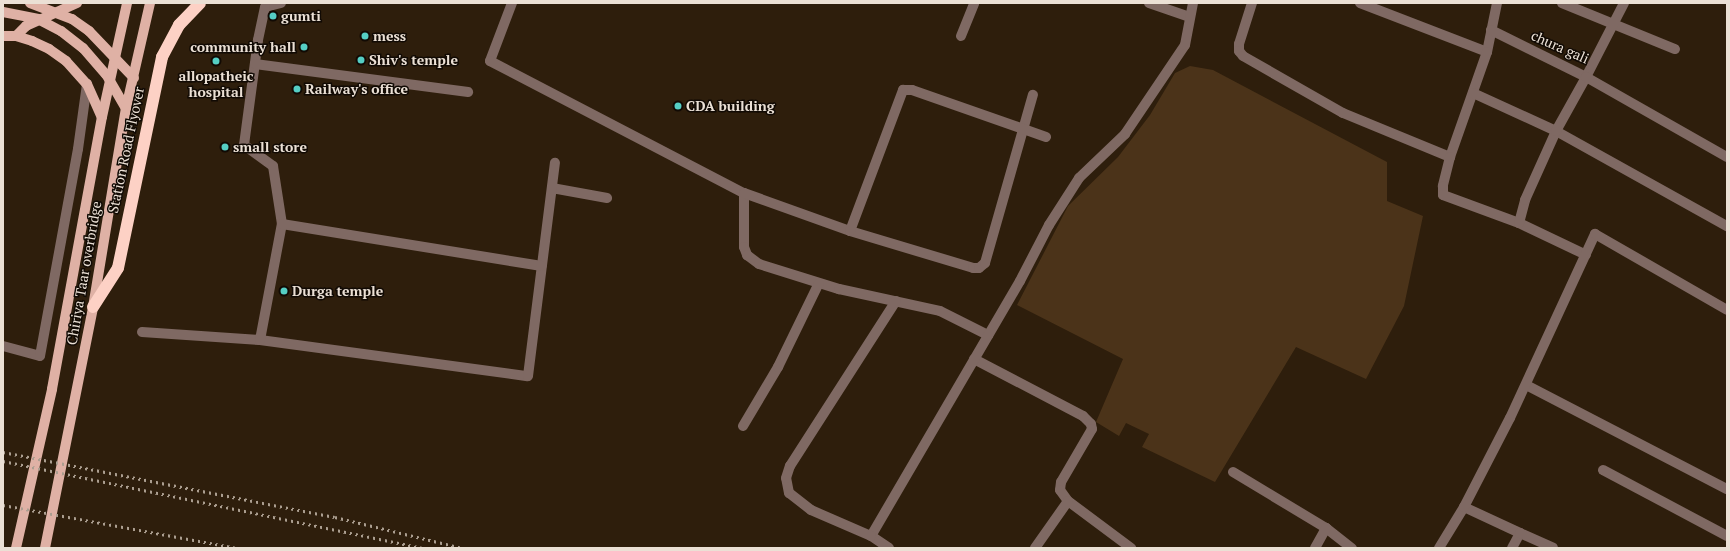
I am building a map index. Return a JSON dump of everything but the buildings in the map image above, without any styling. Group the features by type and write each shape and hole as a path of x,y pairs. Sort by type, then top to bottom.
{"highway":[{"name":"Station Road Flyover","path":"93,307 118,268 162,56 179,25 200,3"}],"main road":[{"name":"Station Road Flyover","path":"30,3 72,19 89,31 134,78"},
{"path":"16,36 26,26 77,3"},
{"name":"Chiriya Taar overbridge","path":"16,548 52,388 102,117 127,3"},
{"name":"Chiriya Taar overbridge","path":"45,548 93,307 126,108 150,3"},
{"path":"3,12 38,19 61,31 83,48 106,74 126,108"},
{"path":"3,36 16,36 49,49 66,61 87,84 102,117"}],"street":[{"path":"260,340 282,224 273,166 244,145 255,64 266,5 281,3"},
{"path":"512,3 490,61 744,193 850,230 973,268 979,268 985,263 1033,95"},
{"path":"961,36 974,3"},
{"path":"1149,3 1190,17"},
{"path":"871,536 974,358 1020,282 1049,225 1079,178 1125,134 1185,45 1193,3"},
{"path":"1252,3 1239,44 1239,51 1243,56 1343,113 1450,157"},
{"path":"1360,3 1487,52"},
{"path":"1497,3 1487,52 1450,157 1442,186 1443,195 1519,223 1586,255"},
{"path":"1562,3 1675,49"},
{"name":"chura gali","path":"1491,30 1586,77 1624,3"},
{"path":"255,64 468,92"},
{"path":"1519,223 1525,200 1556,131 1586,77 1727,157"},
{"path":"3,346 40,356 78,149 87,84"},
{"path":"850,230 903,90 912,90 1046,137"},
{"path":"1473,93 1556,131 1727,226"},
{"path":"142,332 260,340 528,376 555,163"},
{"path":"552,188 608,198"},
{"path":"744,193 744,247 747,255 759,264 819,282 940,311 988,335"},
{"path":"282,224 542,266"},
{"path":"1439,548 1464,507 1526,385 1596,234 1727,310"},
{"path":"743,426 778,367 819,282"},
{"path":"889,548 871,536 811,510 789,493 786,478 790,466 896,301"},
{"path":"974,358 1083,416 1091,424 1092,429 1060,486 1068,501 1131,548"},
{"path":"1526,385 1727,489"},
{"path":"1603,470 1727,536"},
{"path":"1233,472 1326,528 1352,548"},
{"path":"1035,548 1068,501"},
{"path":"1464,507 1553,548"},
{"path":"1315,548 1326,528"},
{"path":"1512,548 1520,533"}],"shaded area":[{"path":"1190,66 1213,70 1387,162 1387,201 1423,216 1404,306 1366,379 1296,347 1215,482 1142,447 1149,434 1126,423 1119,436 1096,422 1123,359 1017,305 1068,206 1118,157 1150,115 1175,73"}],"railway":[{"path":"3,452 335,517 462,548"},
{"path":"3,461 424,548"},
{"path":"3,505 237,548"}],"place":[{"name":"gumti","path":"273,16"},
{"name":"mess","path":"365,36"},
{"name":"community hall","path":"304,47"},
{"name":"Shiv's temple","path":"361,60"},
{"name":"allopatheic hospital","path":"216,61"},
{"name":"Railway's office","path":"297,89"},
{"name":"CDA building","path":"678,106"},
{"name":"small store","path":"225,147"},
{"name":"Durga temple","path":"284,291"}]}
